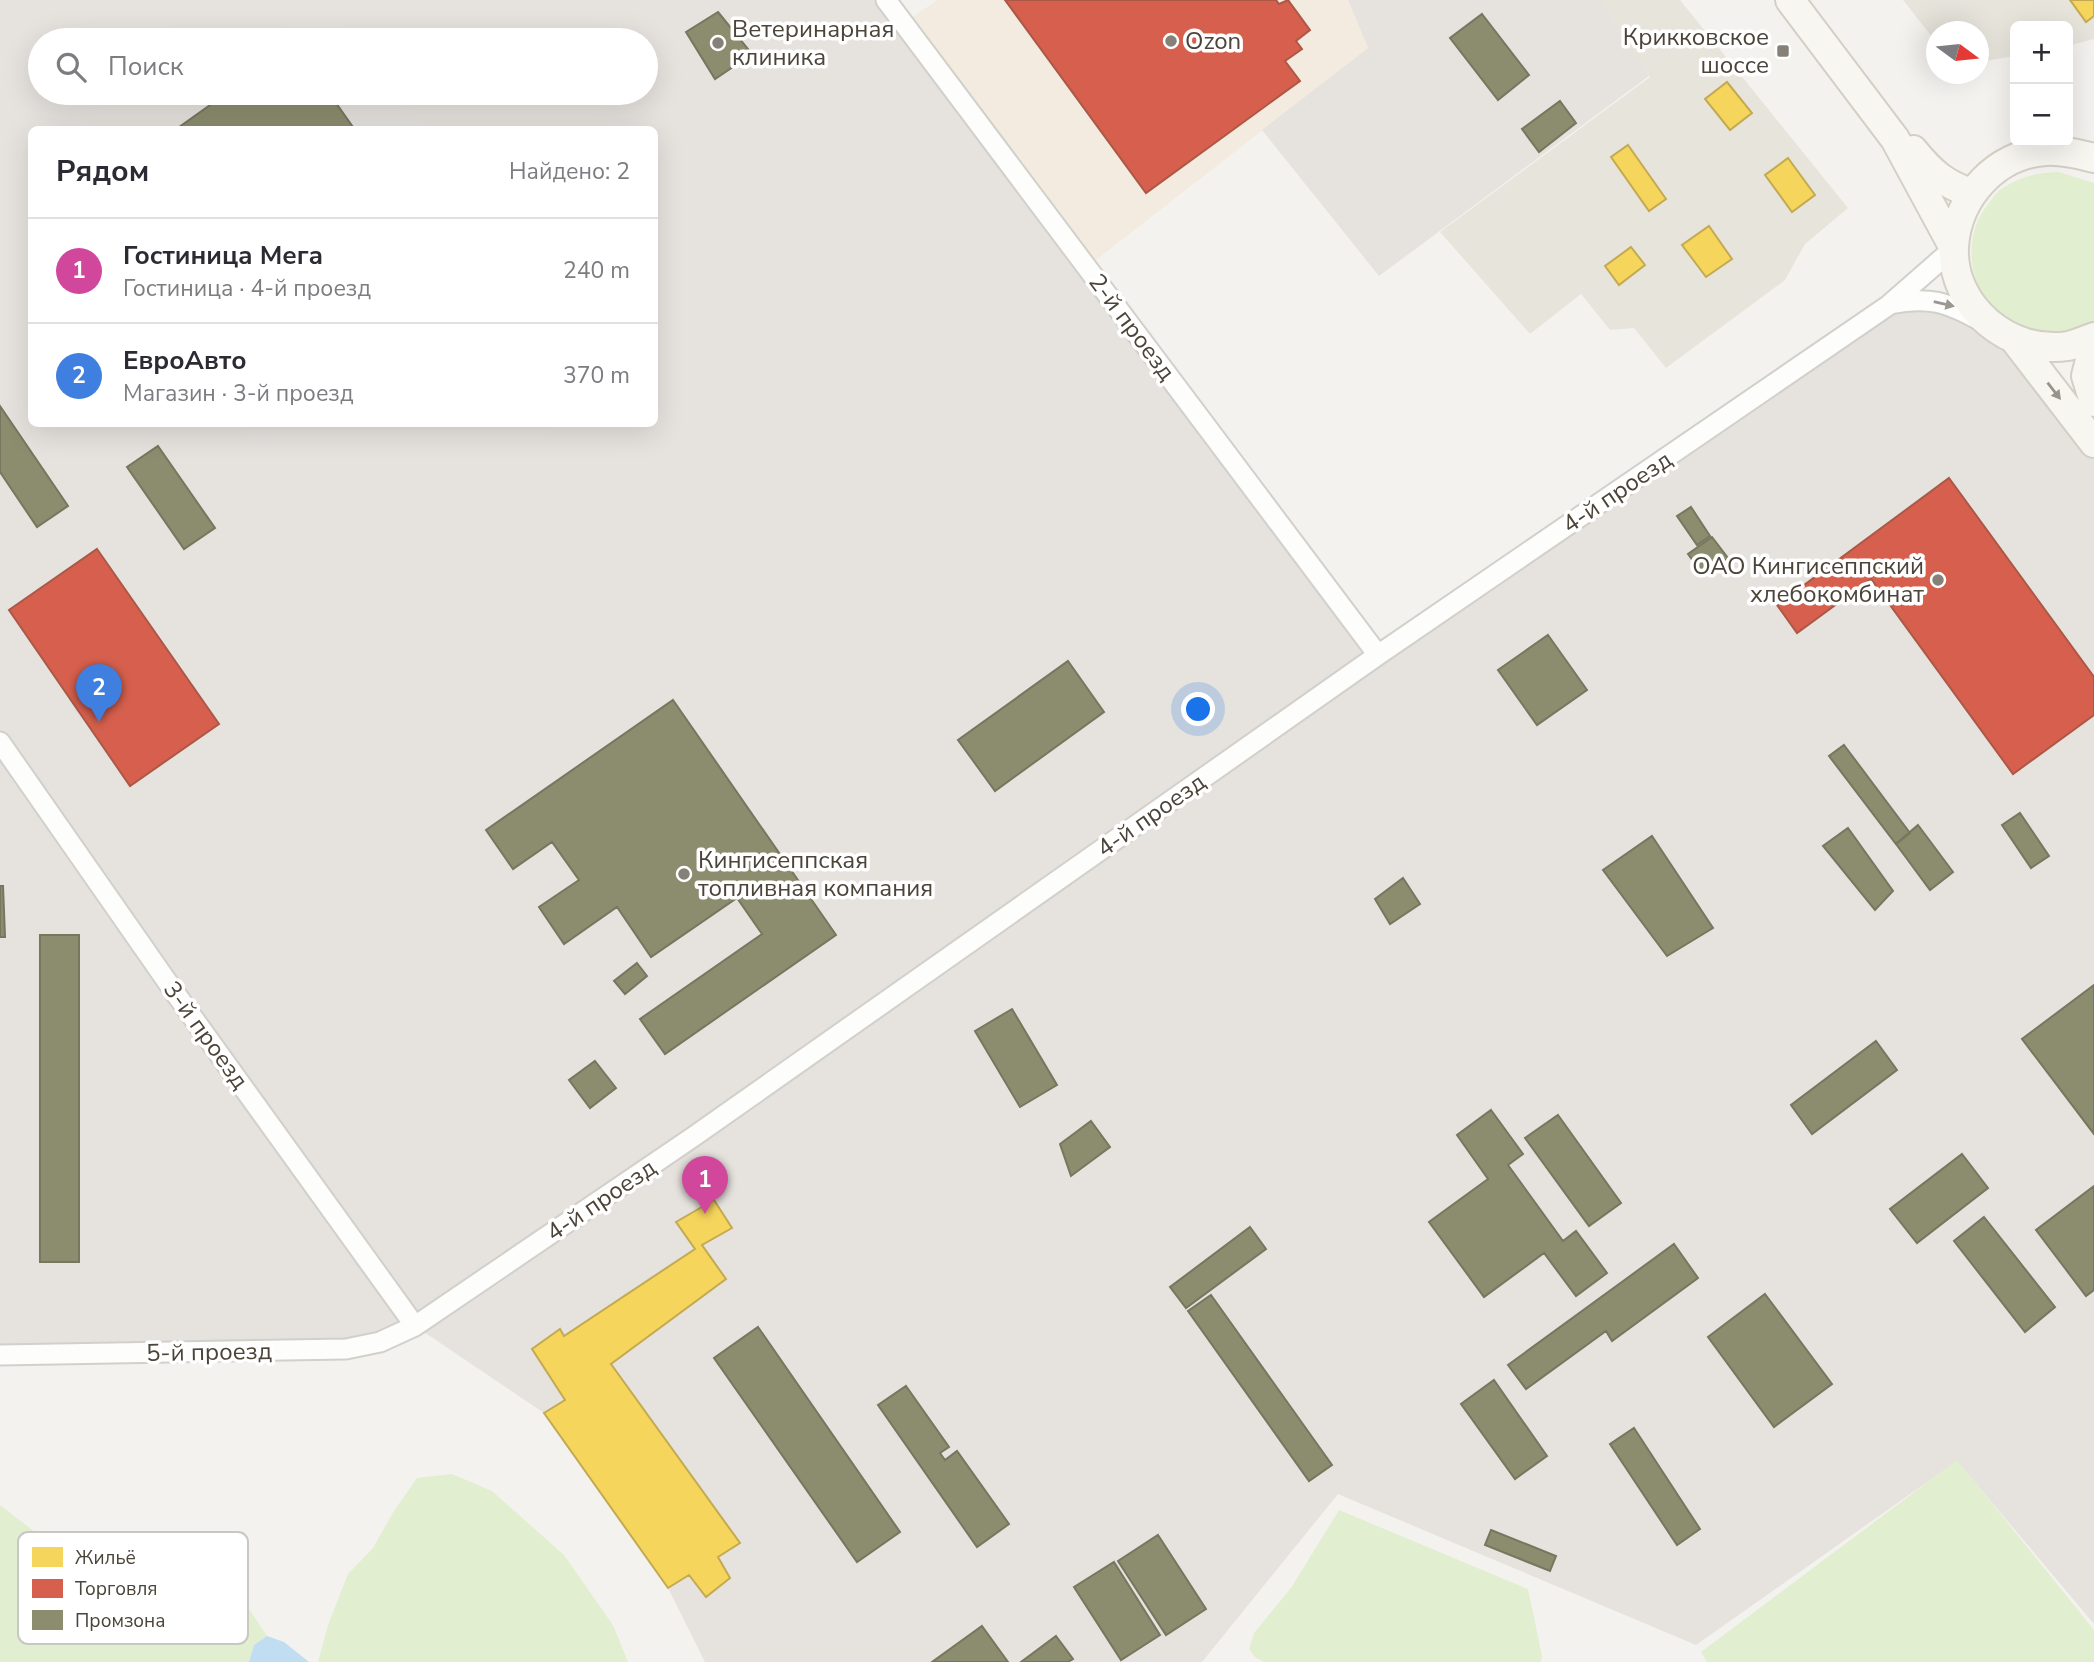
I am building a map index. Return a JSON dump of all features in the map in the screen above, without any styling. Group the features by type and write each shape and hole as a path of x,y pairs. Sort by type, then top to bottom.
{"main road":[{"path":"1790,0 1895,139 1954,248"},
{"path":"1800,0 1886,116 1933,174 1956,188 1972,193"},
{"path":"2094,157 2046,151 2017,157 1992,171 1972,193 1959,219 1954,248 1959,279 1972,306 2004,334 2094,443"},
{"path":"2004,334 2041,346 2069,346 2094,337"},
{"path":"2094,344 2086,376 2094,402"}],"street":[{"name":"2-й проезд","path":"886,0 1378,655"},
{"name":"4-й проезд","path":"415,1326 693,1137 1378,655 1889,305 1954,248"},
{"name":"4-й проезд","path":"1889,305 1909,300 1928,300 1954,306 2004,334"},
{"name":"3-й проезд","path":"0,742 173,990 415,1326"},
{"name":"5-й проезд","path":"0,1355 346,1349 380,1342 415,1326"}],"shaded area":[{"path":"0,0 880,0 1378,655 1889,305 1972,306 2094,447 2094,1624 1957,1461 1696,1645 1338,1494 1202,1662 705,1662 668,1588 544,1413 415,1326 346,1349 0,1348"},
{"path":"0,0 149,0 171,28 28,28 28,105 107,105 81,126 28,126 28,170 19,177 0,151"},
{"path":"264,0 323,0 345,28 284,28"},
{"path":"937,0 1348,0 1368,48 1087,267 903,24"},
{"path":"1348,0 1600,0 1649,76 1379,276 1262,130 1368,48"},
{"path":"1594,0 1680,0 1848,208 1805,244 1785,280 1666,368 1634,328 1610,330 1581,294 1530,334 1440,232 1650,77"},
{"path":"1903,0 2094,0 2094,39 2073,45 2073,21 2010,21 2010,57 1989,60 1989,21 1926,21 1926,29"},
{"path":"338,105 406,105 423,126 353,126"},
{"path":"242,427 557,427 349,571 253,642 188,551 285,485"}],"green space":[{"path":"2059,172 2094,183 2094,325 2043,334 2026,331 1993,310 1982,294 1975,276 1973,238 1978,220 2001,189 2030,176"},
{"path":"1957,1460 2094,1630 2094,1662 1707,1662 1701,1652"},
{"path":"452,1474 492,1491 564,1555 613,1625 628,1662 318,1662 328,1625 348,1574 373,1548 417,1478"},
{"path":"0,1505 35,1532 18,1532 18,1644 248,1644 248,1608 267,1636 254,1645 249,1662 0,1662"},
{"path":"1339,1510 1528,1589 1541,1662 1264,1662 1255,1657 1249,1649 1254,1633 1291,1588"}],"water":[{"path":"267,1636 284,1642 309,1662 249,1662 254,1645"}],"building: Жильё":[{"path":"2070,0 2094,0 2094,16 2086,22"},
{"path":"1727,82 1752,113 1730,130 1705,99"},
{"path":"1628,145 1666,199 1649,211 1611,157"},
{"path":"1788,158 1815,195 1792,212 1765,175"},
{"path":"1709,226 1732,259 1706,277 1682,245"},
{"path":"1631,247 1645,265 1619,285 1605,266"},
{"path":"714,1200 732,1228 702,1245 726,1279 611,1364 740,1543 718,1557 730,1578 706,1597 689,1575 668,1588 544,1413 565,1400 532,1349 560,1329 564,1336 695,1249 676,1222"}],"building: Торговля":[{"path":"1005,0 1276,0 1279,4 1288,0 1310,30 1296,41 1302,49 1285,61 1300,81 1146,193"},
{"path":"1949,478 2094,677 2094,715 2013,774 1871,579 1797,633 1777,605"},
{"path":"97,549 219,724 130,786 9,610"}],"building: Промзона":[{"name":"Ветеринарная клиника","path":"718,12 752,54 715,79 686,32"},
{"path":"1482,14 1529,75 1498,100 1450,38"},
{"path":"1560,101 1576,123 1539,152 1522,129"},
{"path":"210,105 337,105 352,126 181,126"},
{"path":"0,406 68,506 37,527 0,472"},
{"path":"158,446 215,528 184,549 127,467"},
{"path":"1691,507 1710,536 1697,545 1677,516"},
{"path":"1712,537 1728,558 1704,576 1688,554"},
{"path":"1548,635 1587,690 1537,725 1498,670"},
{"path":"1068,661 1104,712 995,791 958,740"},
{"name":"Кингисеппская топливная компания","path":"673,700 836,935 665,1054 640,1019 762,934 737,898 651,957 617,907 564,944 539,907 579,880 552,842 513,869 486,830"},
{"path":"1844,745 1910,833 1896,844 1829,756"},
{"path":"2020,813 2049,856 2031,868 2002,825"},
{"path":"1918,825 1953,872 1930,890 1896,844"},
{"path":"1848,828 1893,891 1875,910 1823,846"},
{"path":"1652,836 1713,928 1667,956 1603,870"},
{"path":"1403,878 1420,904 1390,924 1375,899"},
{"path":"0,886 3,886 5,937 0,937"},
{"path":"40,935 79,935 79,1262 40,1262"},
{"path":"637,963 647,976 625,994 614,981"},
{"path":"2094,985 2094,1134 2022,1039"},
{"path":"1012,1009 1057,1085 1020,1107 975,1031"},
{"path":"1876,1041 1897,1070 1812,1134 1791,1105"},
{"path":"595,1061 616,1088 590,1108 569,1080"},
{"path":"1491,1110 1523,1154 1508,1165 1563,1241 1576,1231 1607,1273 1576,1296 1544,1253 1484,1297 1429,1222 1488,1179 1457,1135"},
{"path":"1558,1115 1621,1203 1589,1226 1525,1138"},
{"path":"1091,1121 1110,1147 1071,1176 1060,1144"},
{"path":"1962,1154 1988,1188 1917,1243 1890,1209"},
{"path":"2094,1186 2094,1290 2086,1296 2036,1230"},
{"path":"1984,1217 2055,1307 2025,1332 1954,1241"},
{"path":"1250,1227 1266,1249 1186,1308 1170,1287"},
{"path":"1674,1244 1698,1278 1612,1341 1606,1331 1526,1389 1508,1365"},
{"path":"1765,1294 1832,1384 1774,1427 1708,1337"},
{"path":"1211,1295 1332,1465 1309,1481 1188,1311"},
{"path":"758,1327 900,1532 857,1562 714,1358"},
{"path":"1494,1380 1547,1456 1515,1479 1461,1404"},
{"path":"906,1386 949,1447 940,1453 945,1460 957,1451 1009,1524 977,1547 878,1405"},
{"path":"1634,1428 1700,1529 1677,1545 1610,1444"},
{"path":"1491,1530 1556,1556 1550,1571 1485,1545"},
{"path":"1158,1535 1206,1609 1166,1635 1118,1561"},
{"path":"1114,1562 1160,1635 1121,1660 1074,1587"},
{"path":"982,1626 1008,1662 932,1662"},
{"path":"1056,1636 1073,1659 1068,1662 1021,1662"}],"place":[{"name":"Ozon","path":"1171,41"},
{"name":"Ветеринарная клиника","path":"718,43"},
{"name":"Крикковское шоссе","path":"1783,51"},
{"name":"ОАО Кингисеппский хлебокомбинат","path":"1938,580"},
{"name":"ЕвроАвто","path":"99,722"},
{"name":"Кингисеппская топливная компания","path":"684,874"},
{"name":"Гостиница Мега","path":"705,1214"}]}
